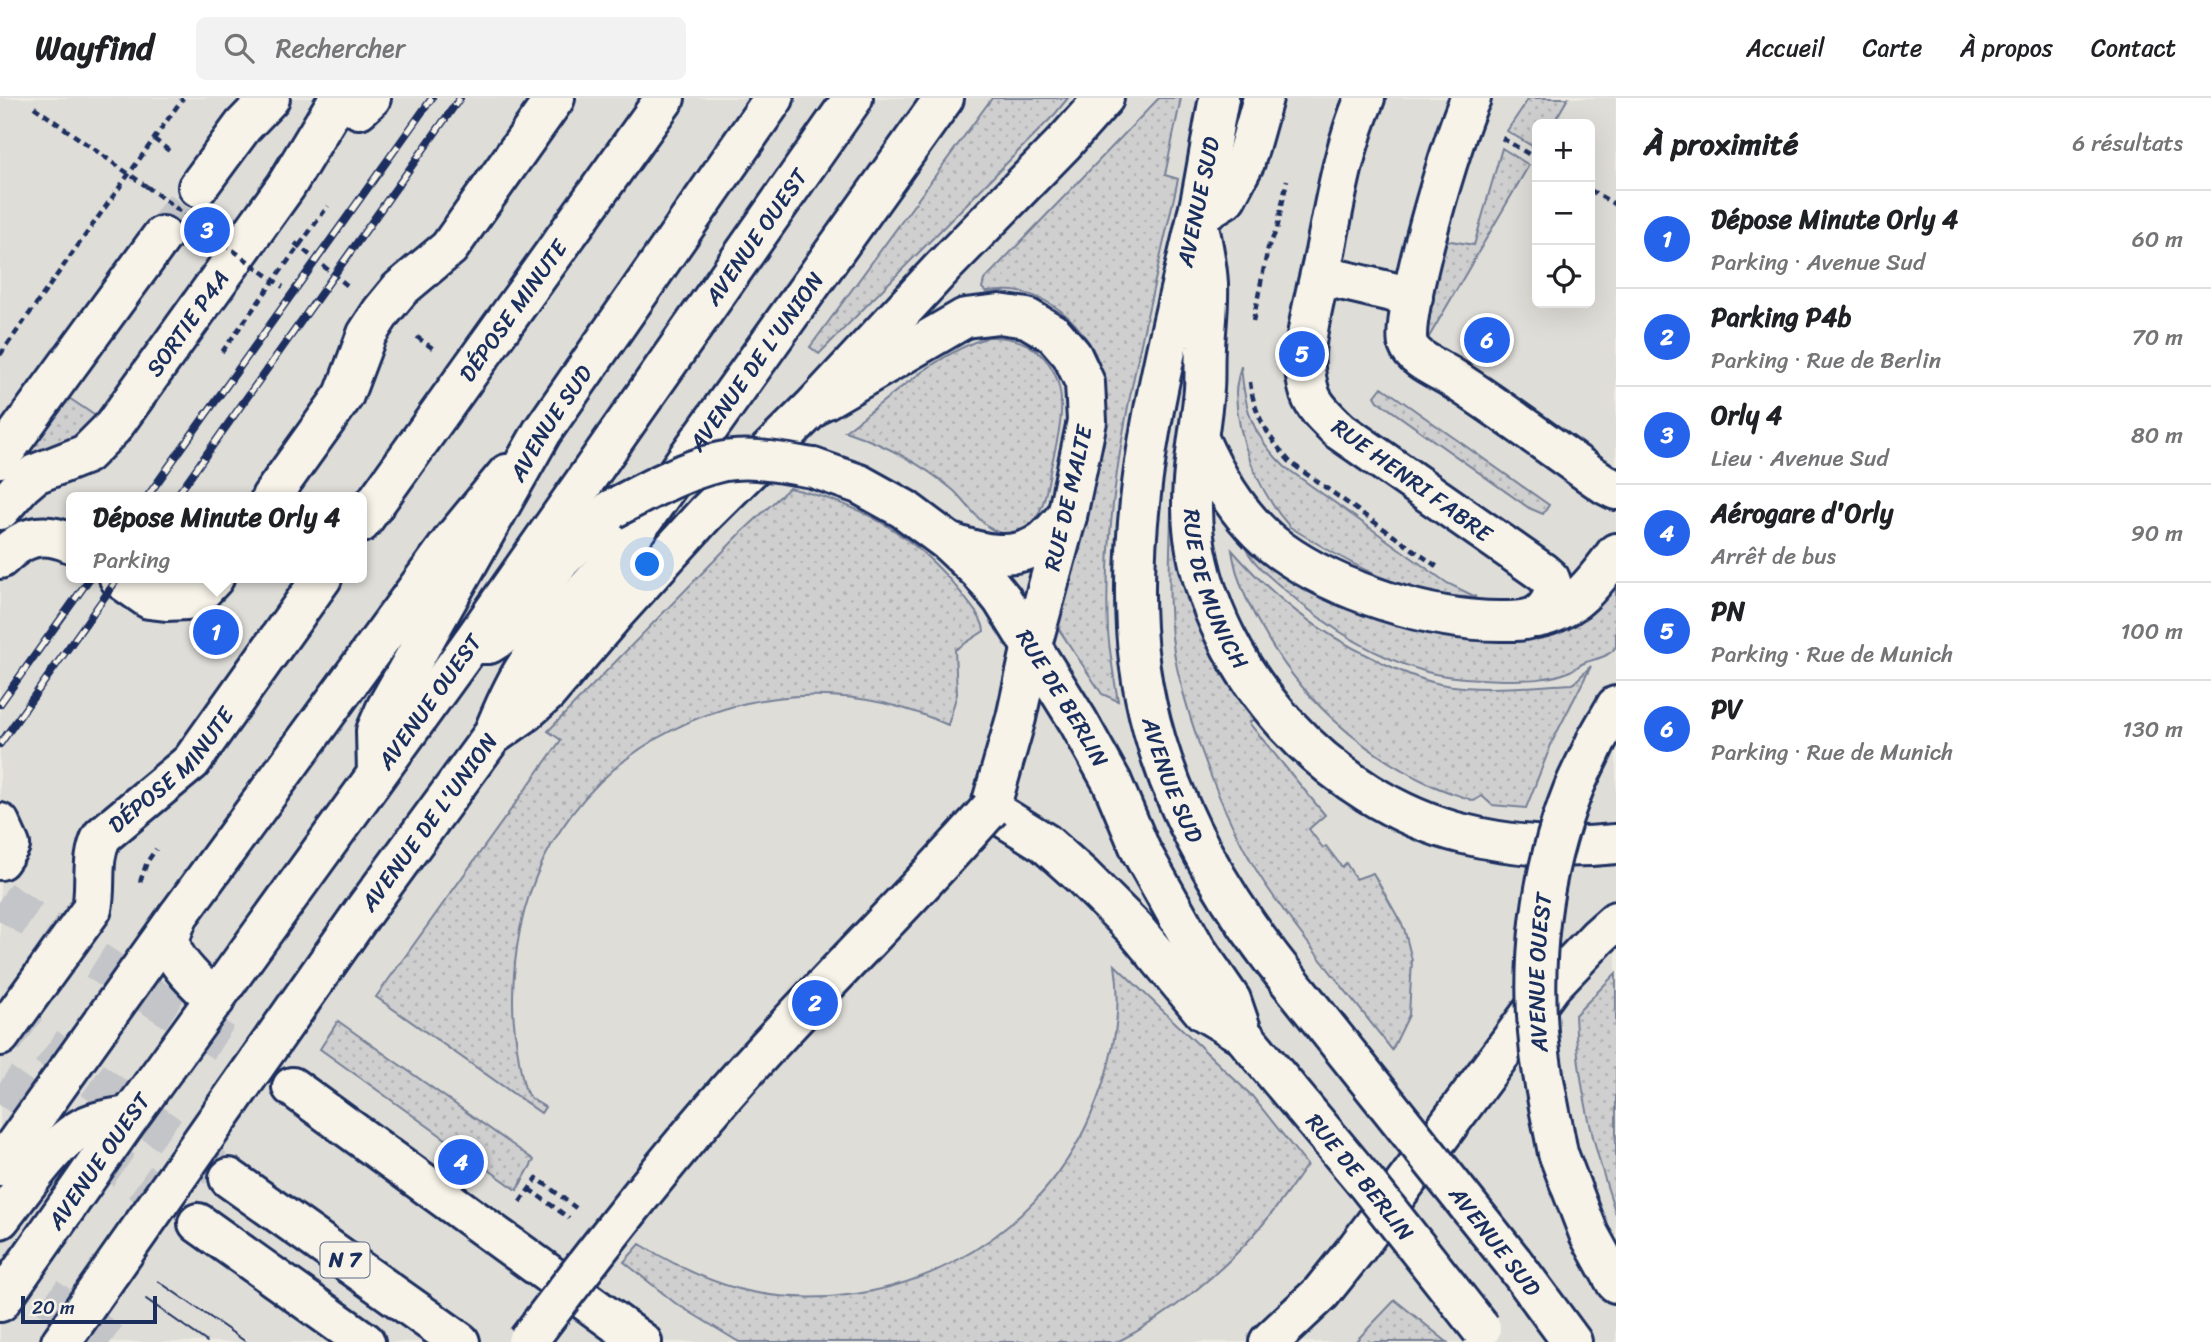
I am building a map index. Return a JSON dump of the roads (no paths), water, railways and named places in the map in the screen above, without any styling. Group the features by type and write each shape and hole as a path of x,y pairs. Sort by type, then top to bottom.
{"main road":[{"path":"198,187 243,126 270,98"},
{"path":"275,492 344,395 367,334 382,311 400,289 449,248 555,98"},
{"name":"DÉPOSE MINUTE","path":"367,515 665,98"},
{"name":"AVENUE SUD","path":"377,773 376,731 386,708 542,432 774,98"},
{"name":"AVENUE OUEST","path":"0,1302 130,1116 471,644 853,98"},
{"name":"AVENUE DE L'UNION","path":"61,1342 363,912 492,736 525,667 570,609 621,551 944,98"},
{"path":"492,736 547,693 705,514 814,406 1104,98"},
{"name":"AVENUE SUD","path":"1219,98 1197,216 1172,322 1140,494 1135,553 1136,630 1145,694 1164,766 1189,828 1222,889 1263,950 1513,1262 1572,1342"},
{"path":"1197,216 1226,198 1245,162 1263,98"},
{"name":"RUE HENRI FABRE","path":"1365,98 1338,190 1305,354 1311,398 1323,415 1340,431 1550,579 1554,591 1550,602 1535,617 1523,621"},
{"path":"1471,98 1462,115 1444,171 1413,297 1407,332 1408,345 1416,355 1606,485 1616,489"},
{"name":"SORTIE P4A","path":"0,510 35,474 86,454 113,427 286,186 356,102"},
{"name":"RUE DE MUNICH","path":"1197,216 1208,282 1204,388 1193,489 1194,536 1204,582 1222,631 1247,674 1279,719 1313,752 1352,782 1403,812 1461,834 1511,844 1616,844"},
{"path":"0,458 162,236"},
{"path":"1320,275 1413,297"},
{"name":"RUE DE MALTE","path":"814,406 965,318 999,314 1027,318 1054,334 1072,355 1085,383 1087,421 1067,516 1032,645 1016,718 989,808"},
{"path":"0,1166 178,916 455,537 542,432"},
{"path":"1199,439 1218,475 1256,529 1279,549 1306,566 1389,602 1437,615 1480,621 1523,621 1543,617 1567,607 1588,590 1616,553"},
{"name":"RUE DE BERLIN","path":"471,644 489,644 508,632 561,560 612,509 664,483 717,463 765,460 813,468 859,484 904,509 947,541 980,572 1002,598 1112,782 1141,851 1196,949 1231,1000 1243,1035 1367,1184 1487,1336"},
{"path":"947,541 976,552 999,555 1024,551 1042,541 1067,516"},
{"path":"0,559 15,544 27,538 59,538 66,541"},
{"path":"126,583 149,599 166,601 187,600 198,595 209,583"},
{"name":"DÉPOSE MINUTE","path":"0,1036 92,909 95,895 93,862 102,836 191,762 319,583"},
{"name":"AVENUE OUEST","path":"1616,706 1573,790 1553,855 1542,903 1536,977 1540,1054 1558,1153 1589,1234 1616,1283"},
{"path":"527,1342 618,1222 740,1077 892,916 989,808 1045,843 1135,929 1203,1011 1243,1035"},
{"path":"0,822 10,845 0,860"},
{"path":"178,916 171,940 174,953 215,1000"},
{"path":"1269,1342 1321,1293 1552,985 1616,921"},
{"path":"292,1087 642,1342"},
{"path":"0,1219 65,1140 78,1130 94,1124 130,1116"},
{"name":"N 7","path":"229,1178 460,1342"},
{"name":"N 7","path":"343,1342 198,1223 365,1342"}],"tunnel":[{"path":"162,236 198,187"},
{"path":"0,899 292,1087"},
{"path":"0,1013 229,1178"},
{"path":"0,1082 198,1223"},
{"path":"0,1262 111,1342"}],"tram line":[{"path":"158,1281 246,1342"},
{"path":"146,1299 207,1342"}],"railway":[{"path":"151,492 432,98"},
{"path":"180,492 460,98"},
{"path":"0,704 86,583"},
{"path":"0,744 114,583"}],"place":[{"name":"Orly 4","path":"207,230"},
{"name":"PV","path":"1487,340"},
{"name":"PN","path":"1302,354"},
{"name":"Dépose Minute Orly 4","path":"216,632"},
{"name":"Parking P4b","path":"815,1003"},
{"name":"Aérogare d'Orly","path":"461,1162"}]}
